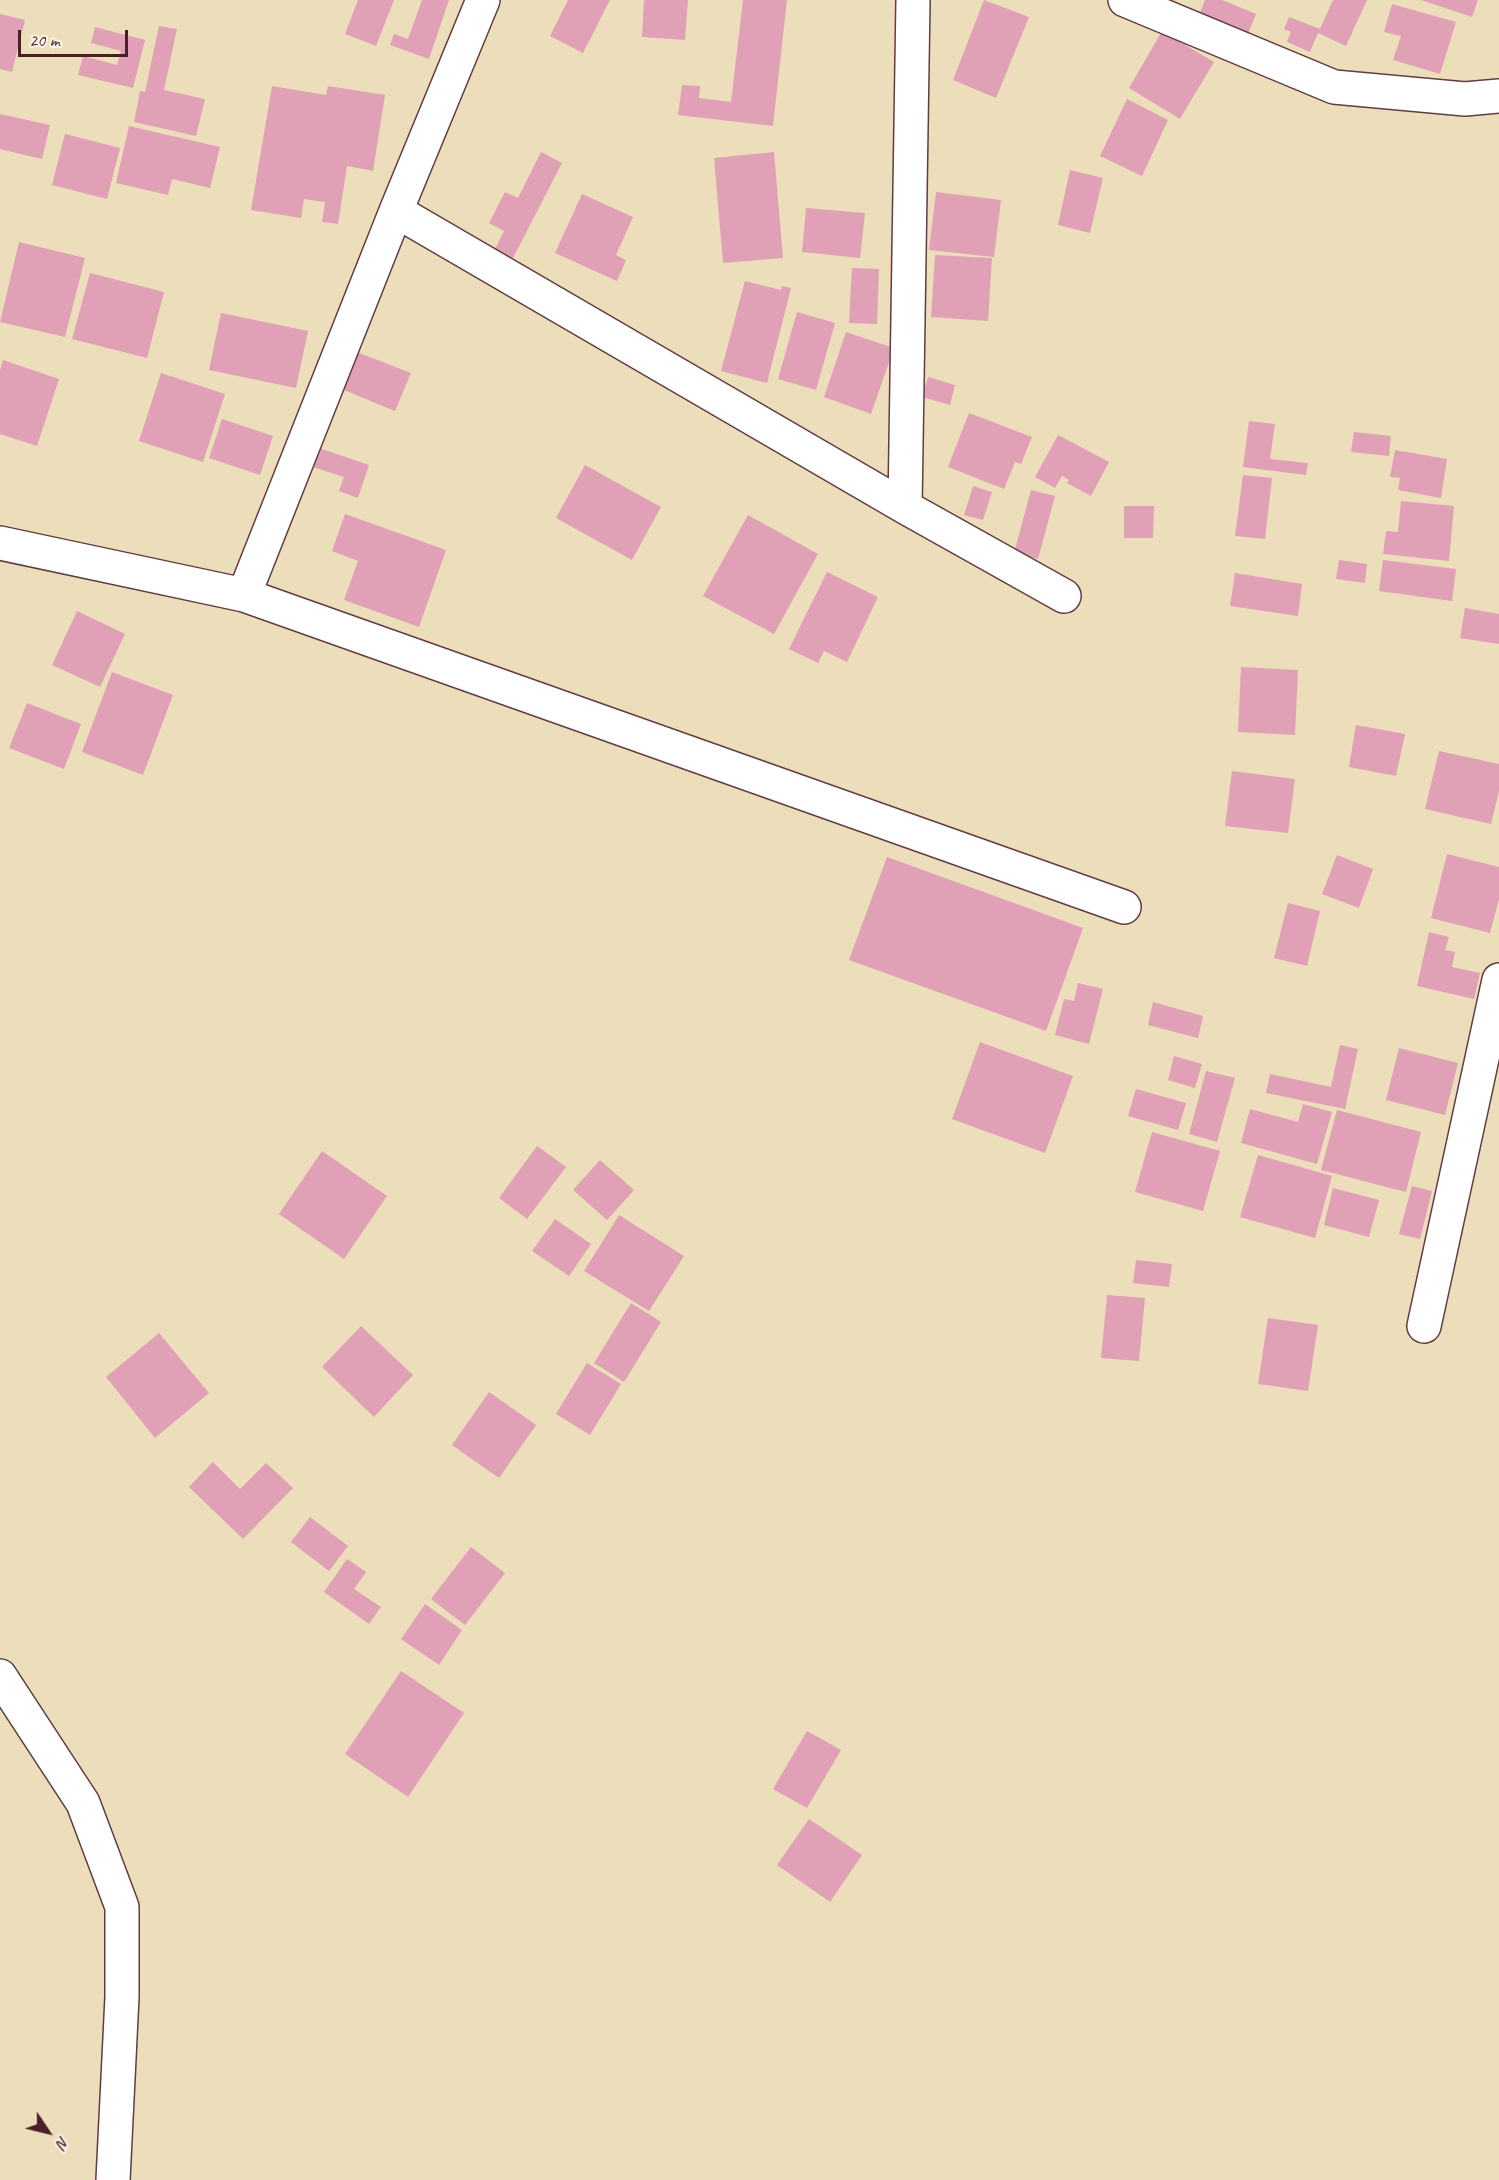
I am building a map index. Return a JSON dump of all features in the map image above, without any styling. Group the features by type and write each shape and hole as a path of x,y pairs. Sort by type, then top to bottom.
{"street":[{"path":"244,595 396,211 483,0"},
{"path":"905,507 914,0"},
{"path":"1125,0 1334,87 1465,99 1499,96"},
{"path":"396,211 905,507 1064,596"},
{"path":"0,543 244,595 1124,907"},
{"path":"1424,1326 1499,980"},
{"path":"0,1676 83,1803 122,1906 122,1997 113,2180"}],"building":[{"path":"358,0 394,0 376,46 345,34"},
{"path":"422,0 449,0 429,59 390,45 394,34 408,39"},
{"path":"568,0 610,0 583,53 550,36"},
{"path":"644,0 688,0 685,40 642,37"},
{"path":"743,0 787,0 773,126 678,115 682,85 700,86 699,98 731,102"},
{"path":"984,0 1029,17 996,98 953,80"},
{"path":"1205,0 1222,0 1256,14 1247,36 1199,16"},
{"path":"1333,0 1367,0 1346,46 1318,33 1310,52 1287,42 1291,32 1284,29 1289,17 1320,29"},
{"path":"1421,0 1478,0 1472,17"},
{"path":"1392,4 1456,22 1440,74 1393,60 1401,36 1384,32"},
{"path":"0,14 25,20 12,72 0,69"},
{"path":"159,26 177,29 164,90 205,99 196,136 134,122 140,91 145,92"},
{"path":"95,27 145,40 133,88 78,75 83,56 117,65 121,51 91,43"},
{"path":"1162,31 1214,62 1180,119 1129,88"},
{"path":"272,86 326,95 328,86 385,95 373,171 347,166 338,224 322,222 325,202 304,199 301,218 251,210"},
{"path":"1127,99 1168,120 1142,176 1100,156"},
{"path":"0,114 50,125 42,159 0,149"},
{"path":"129,126 220,147 210,188 172,179 168,195 116,183"},
{"path":"65,134 120,148 107,199 52,185"},
{"path":"541,152 562,163 513,258 495,249 504,231 489,223 505,192 518,198"},
{"path":"774,152 783,258 723,263 714,158"},
{"path":"1070,170 1103,178 1090,233 1058,225"},
{"path":"936,192 1001,200 994,257 929,250"},
{"path":"582,194 633,217 616,255 626,260 617,281 555,253"},
{"path":"806,208 865,213 860,258 802,252"},
{"path":"19,242 85,258 65,337 0,322"},
{"path":"935,255 992,258 988,321 931,317"},
{"path":"852,268 879,269 877,324 849,323"},
{"path":"90,273 164,292 147,358 72,339"},
{"path":"745,281 781,290 782,286 791,288 767,383 721,371"},
{"path":"797,312 835,323 816,390 778,379"},
{"path":"221,313 308,331 296,388 209,370"},
{"path":"846,332 894,348 871,414 824,397"},
{"path":"354,351 411,373 395,411 339,388"},
{"path":"3,360 59,379 37,446 0,434 0,370"},
{"path":"161,373 225,394 203,462 139,441"},
{"path":"928,377 955,385 950,405 922,397"},
{"path":"969,413 1032,437 1021,464 1015,462 1004,489 948,467"},
{"path":"222,419 273,436 260,475 209,458"},
{"path":"1249,421 1275,424 1270,459 1308,463 1306,475 1243,467"},
{"path":"1354,432 1391,436 1389,456 1351,452"},
{"path":"1058,435 1109,462 1091,496 1067,483 1069,480 1062,476 1055,488 1035,477"},
{"path":"319,448 369,465 358,498 339,491 344,477 313,467"},
{"path":"1395,450 1447,459 1441,498 1398,490 1400,478 1390,477"},
{"path":"585,465 661,507 632,560 556,518"},
{"path":"1243,475 1272,478 1265,539 1235,536"},
{"path":"973,486 992,492 983,520 964,515"},
{"path":"1031,490 1055,496 1038,559 1014,553"},
{"path":"1401,501 1454,506 1449,561 1383,554 1386,531 1398,532"},
{"path":"1124,506 1154,506 1153,538 1124,538"},
{"path":"345,514 446,550 419,627 344,600 358,561 332,551"},
{"path":"748,515 818,554 774,634 703,596"},
{"path":"1339,560 1367,564 1365,583 1336,579"},
{"path":"1383,560 1456,569 1452,601 1379,591"},
{"path":"827,572 878,597 847,662 824,651 818,663 789,649"},
{"path":"1235,573 1302,584 1298,616 1230,606"},
{"path":"1465,608 1499,614 1499,644 1460,638"},
{"path":"77,611 125,634 100,687 52,665"},
{"path":"1241,667 1298,670 1295,735 1238,732"},
{"path":"112,672 173,695 143,775 82,752"},
{"path":"27,703 81,724 64,769 9,748"},
{"path":"1356,725 1405,734 1396,776 1349,767"},
{"path":"1439,751 1499,764 1499,791 1491,824 1425,809"},
{"path":"1232,771 1295,779 1288,833 1225,826"},
{"path":"1447,854 1499,867 1499,899 1490,933 1431,918"},
{"path":"1337,855 1373,869 1359,908 1322,894"},
{"path":"887,857 1083,928 1046,1031 849,960"},
{"path":"1288,903 1320,911 1307,966 1274,958"},
{"path":"1429,932 1449,937 1445,950 1455,952 1452,967 1480,973 1474,999 1417,986"},
{"path":"1078,983 1103,989 1089,1044 1055,1035 1064,999 1074,1001"},
{"path":"1153,1002 1203,1016 1198,1038 1148,1025"},
{"path":"980,1042 1073,1076 1045,1153 952,1119"},
{"path":"1340,1045 1358,1049 1345,1109 1266,1093 1270,1074 1331,1087"},
{"path":"1399,1048 1458,1063 1445,1115 1386,1100"},
{"path":"1174,1056 1202,1064 1195,1088 1168,1080"},
{"path":"1206,1071 1235,1078 1217,1142 1189,1134"},
{"path":"1136,1089 1186,1103 1178,1130 1128,1116"},
{"path":"1303,1104 1332,1112 1317,1164 1241,1143 1250,1109 1298,1122"},
{"path":"1337,1110 1421,1132 1406,1192 1321,1170"},
{"path":"1152,1132 1220,1151 1203,1211 1135,1192"},
{"path":"537,1146 566,1167 527,1219 499,1198"},
{"path":"322,1151 387,1196 344,1259 279,1214"},
{"path":"1258,1155 1332,1176 1315,1238 1240,1217"},
{"path":"600,1160 634,1190 607,1220 573,1190"},
{"path":"1412,1186 1432,1191 1420,1239 1399,1234"},
{"path":"1333,1188 1379,1200 1369,1237 1324,1225"},
{"path":"619,1215 684,1256 649,1311 584,1271"},
{"path":"555,1219 591,1244 569,1276 532,1251"},
{"path":"1136,1260 1172,1264 1169,1287 1133,1283"},
{"path":"1107,1295 1145,1298 1139,1361 1101,1358"},
{"path":"631,1303 661,1322 624,1382 594,1363"},
{"path":"1268,1318 1318,1325 1308,1391 1258,1384"},
{"path":"361,1326 413,1375 374,1417 322,1367"},
{"path":"159,1333 209,1393 155,1438 106,1377"},
{"path":"587,1363 621,1384 590,1435 556,1414"},
{"path":"489,1392 536,1425 499,1478 452,1445"},
{"path":"213,1462 240,1489 266,1463 293,1488 243,1539 189,1487"},
{"path":"310,1517 348,1546 329,1571 291,1542"},
{"path":"471,1547 505,1573 465,1625 431,1599"},
{"path":"347,1559 366,1572 354,1589 381,1607 369,1624 324,1592"},
{"path":"425,1604 462,1630 439,1665 401,1639"},
{"path":"401,1671 464,1713 408,1797 345,1754"},
{"path":"807,1731 841,1750 807,1808 773,1789"},
{"path":"809,1819 862,1855 830,1902 777,1865"}]}
